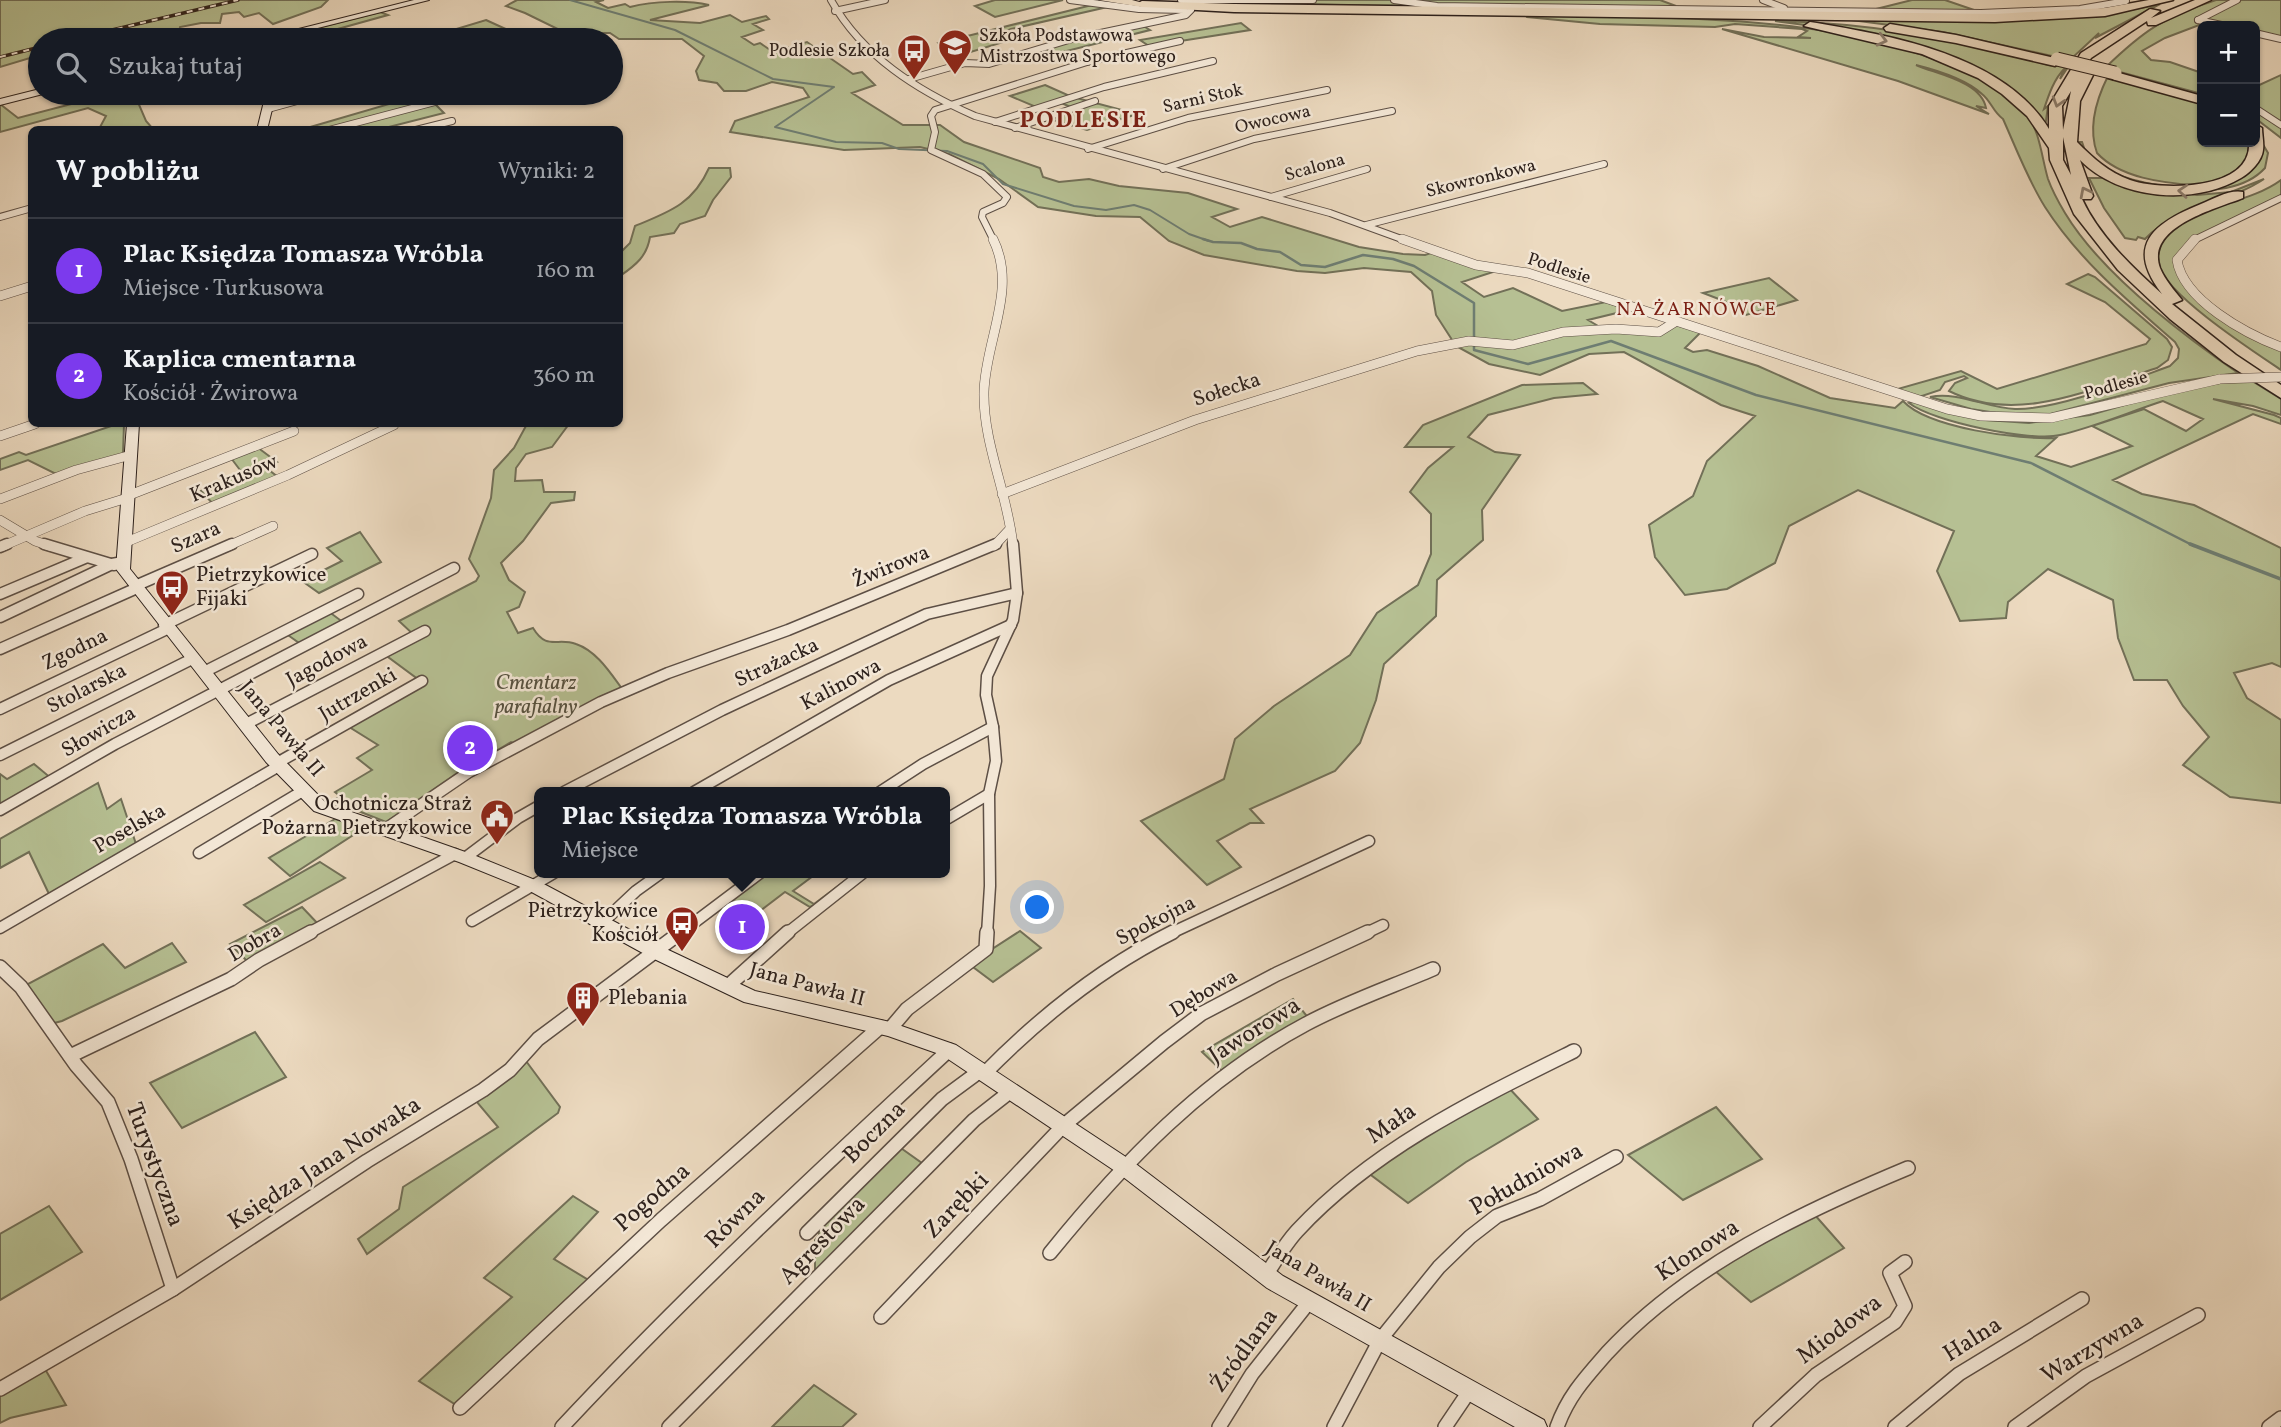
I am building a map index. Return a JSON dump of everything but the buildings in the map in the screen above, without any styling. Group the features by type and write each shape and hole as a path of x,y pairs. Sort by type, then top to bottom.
{"highway":[{"path":"1142,4 1775,17 2053,16 2105,12 2167,0"},
{"path":"2054,148 2053,123 2057,100 2067,78 2081,60 2104,39 2125,26 2182,0"},
{"path":"2205,0 2134,32 2100,58 2085,76 2076,94 2069,117 2068,140 2079,180 2094,210 2133,261 2213,332 2281,379"},
{"path":"1550,13 1865,25 1938,36 2056,61"},
{"path":"1775,17 1907,28 2114,74 2197,97"},
{"path":"1718,19 1782,23 1843,32 1937,57 2010,93 2032,114 2054,148 2073,201 2117,261 2195,332 2281,393"},
{"path":"2260,128 2273,143 2260,132"},
{"path":"2068,140 2081,157 2098,169 2154,187 2211,192 2255,184 2172,223 2156,235 2150,248 2151,264 2174,300"}],"main road":[{"path":"1104,0 1142,4"}],"street":[{"path":"310,28 425,0"},
{"name":"Podlesie","path":"831,0 849,32 928,94 995,122 1366,225 1476,265 1528,272 1675,322 1947,408 1981,416 2032,419 2068,416 2163,390 2220,379 2281,379"},
{"path":"835,11 885,0"},
{"path":"909,79 965,63 989,64 1072,38 1186,15 1191,10 1070,0"},
{"path":"1181,0 1314,0"},
{"path":"1394,0 1437,6 2037,12 2111,6 2126,1"},
{"path":"1516,0 1527,6"},
{"path":"1763,0 1792,11"},
{"path":"2204,21 2199,20 2236,0"},
{"path":"2260,34 2281,39"},
{"path":"950,817 989,794 996,761 993,727 986,695 987,676 1012,625 1017,593 1014,551 986,417 984,390 1001,307 1001,255 982,216 984,212 1003,203 1007,197 983,174 931,149 935,132 931,122 932,112 1121,52 1180,41"},
{"path":"995,122 1104,87 1213,61"},
{"name":"Sarni Stok","path":"1088,149 1206,114 1327,90"},
{"path":"0,102 28,95"},
{"path":"1015,128 1095,101"},
{"path":"263,126 269,105"},
{"path":"344,126 424,105"},
{"name":"Owocowa","path":"1163,169 1254,139 1392,111"},
{"path":"2260,111 2281,125"},
{"path":"432,126 452,121"},
{"name":"Skowronkowa","path":"1366,225 1604,164"},
{"name":"Scalona","path":"1271,197 1367,169"},
{"path":"2281,198 2192,240 2176,260 2184,283 2207,303 2256,336 2281,347"},
{"path":"0,217 28,209"},
{"path":"0,296 28,287"},
{"name":"Sołecka","path":"1002,494 1195,420 1375,362 1418,351 1473,341 1513,345 1563,332 1616,329 1660,332 1675,322"},
{"path":"0,436 28,426"},
{"path":"119,565 124,543 133,427"},
{"name":"Krakusów","path":"124,543 288,475 390,427"},
{"path":"0,547 85,511 294,431"},
{"path":"0,499 76,470 131,455"},
{"path":"0,520 35,541 85,558 119,565"},
{"name":"Szara","path":"0,649 273,526"},
{"name":"Żwirowa","path":"384,830 469,772 601,702 668,673 788,630 993,547 1010,529"},
{"path":"993,547 1004,544 1014,551"},
{"name":"Zgodna","path":"0,709 312,554"},
{"path":"0,594 85,558"},
{"path":"0,617 119,565"},
{"name":"Jana Pawła II","path":"119,565 166,627 301,792 320,807 460,856 534,886 656,952 751,996 885,1028 949,1050 1125,1167 1266,1275 1309,1302 1536,1427"},
{"name":"Słowicza","path":"0,810 114,744 454,568"},
{"name":"Strażacka","path":"573,787 685,728 927,614 1017,593"},
{"name":"Stolarska","path":"0,755 106,700 198,666 358,594"},
{"name":"Kalinowa","path":"703,787 875,688 982,636 1012,625"},
{"name":"Jagodowa","path":"246,724 425,631"},
{"name":"Jutrzenki","path":"278,764 422,681"},
{"path":"888,787 993,727"},
{"name":"Poselska","path":"0,928 278,764"},
{"path":"199,853 301,792"},
{"name":"Pogodna","path":"460,1408 543,1333 629,1248 768,1123 907,1009 986,949 990,886 989,794"},
{"path":"460,856 534,809"},
{"name":"Spokojna","path":"982,1072 1008,1047 1124,958 1256,892 1369,841"},
{"name":"Dobra","path":"70,1056 231,979 259,960 460,856"},
{"path":"472,920 546,878"},
{"path":"602,923 654,878"},
{"name":"Księdza Jana Nowaka","path":"0,1389 173,1289 368,1161 484,1090 510,1070 538,1039 753,878"},
{"path":"728,986 794,926 856,878"},
{"name":"Dębowa","path":"1063,1126 1200,1014 1277,974 1383,925"},
{"name":"Turystyczna","path":"0,967 21,987 70,1056 108,1102 131,1159 173,1289"},
{"name":"Jaworowa","path":"1049,1253 1149,1140 1226,1073 1306,1024 1433,969"},
{"name":"Równa","path":"562,1427 618,1367 787,1200 949,1050"},
{"name":"Mała","path":"1266,1275 1296,1233 1352,1179 1406,1140 1452,1113 1574,1051"},
{"name":"Boczna","path":"807,1233 942,1099 982,1072"},
{"name":"Agrestowa","path":"669,1427 974,1120 1011,1091"},
{"name":"Zarębki","path":"881,1317 1063,1126"},
{"name":"Południowa","path":"1334,1427 1380,1340 1439,1267 1488,1223 1616,1157"},
{"name":"Klonowa","path":"1557,1427 1567,1400 1598,1362 1662,1301 1762,1237 1865,1185 1908,1168"},
{"name":"Miodowa","path":"1760,1427 1816,1375 1895,1322 1905,1306 1890,1273 1905,1262"},
{"name":"Halna","path":"1895,1427 1959,1374 2082,1299"},
{"name":"Źródlana","path":"1219,1427 1252,1374 1309,1302"},
{"name":"Warzywna","path":"2015,1427 2086,1376 2198,1315"},
{"path":"1445,1427 1470,1390"},
{"path":"2269,1427 2281,1418"}],"green space":[{"path":"0,0 328,0 321,7 273,24 259,13 244,17 239,12 222,14 220,23 201,23 180,28 28,28 28,59 0,67"},
{"path":"517,0 604,0 596,2 608,8 625,4 630,7 649,3 691,2 709,5 650,20 700,23 730,15 742,22 766,16 769,19 753,24 763,30 742,37 754,45 760,43 773,52 807,42 853,74 862,72 875,85 852,93 903,125 940,125 964,142 1040,168 1043,177 1059,182 1089,179 1119,186 1188,193 1237,209 1212,217 1230,227 1262,217 1359,247 1403,254 1425,255 1434,252 1471,266 1499,270 1462,282 1484,297 1513,288 1562,311 1606,302 1629,310 1588,320 1603,329 1563,331 1511,343 1479,342 1517,345 1564,333 1615,330 1661,333 1676,325 1701,332 1685,348 1693,352 1707,350 1758,366 1830,398 1895,408 1903,401 1915,410 1953,425 2020,437 2056,438 2036,456 2071,467 2132,446 2092,426 2060,435 2028,436 1960,423 1921,410 1909,403 1918,401 1986,420 2029,423 2090,415 2173,391 2252,381 2281,399 2281,415 2253,406 2213,399 2274,415 2281,418 2281,424 2253,414 2113,480 2142,494 2194,505 2281,548 2281,667 2272,663 2234,673 2247,698 2281,720 2281,803 2230,797 2183,765 2209,737 2183,706 2167,680 2134,680 2118,638 2113,600 2048,569 2008,602 2006,618 1960,621 1937,571 1954,531 1858,490 1789,526 1775,563 1727,589 1685,595 1655,557 1649,525 1693,496 1707,461 1755,416 1721,405 1624,352 1589,354 1540,375 1489,364 1456,346 1436,315 1432,291 1411,272 1364,268 1325,273 1297,271 1204,255 1169,241 1140,217 1096,216 1038,207 999,179 949,154 920,147 844,150 730,132 735,121 809,97 803,88 772,82 746,91 724,91 717,83 699,80 696,71 704,56 682,39 623,39 623,28 556,28 506,6","holes":["2163,401 2203,419 2186,431 2144,409 2108,421"]},
{"path":"995,0 1063,0 995,17 975,6"},
{"path":"1181,0 1660,0 1676,6 1367,5"},
{"path":"1912,0 1945,0 1977,11 1876,9"},
{"path":"2216,0 2281,0 2281,39 2260,34 2260,21 2197,21 2197,26 2165,38 2142,51 2151,60 2170,62 2197,71 2197,93 2105,68 2143,34 2182,12"},
{"path":"1096,4 1112,6 1011,29 1002,33 1013,39 961,55 939,43"},
{"path":"2160,4 2095,38 2099,33 2070,60 1943,32 1836,18 2115,13"},
{"path":"380,12 388,15 341,28 317,28"},
{"path":"1525,14 1693,19 1807,28 1862,38 1916,53 1983,81 2007,95 2027,114 2035,129 2048,179 2056,196 2080,235 2099,258 2167,321 2238,373 2169,383 2050,414 2003,414 1971,409 1930,397 1951,396 2004,408 2032,408 2072,400 2114,386 2170,366 2178,358 2179,349 2175,342 2105,279 2058,226 2033,186 2003,119 1985,97 1975,89 1959,80 1941,72 1916,65 1946,75 1976,91 1986,108 1976,106 1989,114 1898,81 1722,29 1764,37 1811,38 1798,37 1807,31 1802,29 1735,24 1715,27 1600,24 1527,17"},
{"path":"486,20 504,28 460,28"},
{"path":"1775,21 1844,25 1913,34 1981,47 2048,65 2068,67 2052,87 2044,109 2048,106 2045,128 2029,107 1945,59 1828,28"},
{"path":"1241,23 1250,30 1149,46 1140,40"},
{"path":"1140,24 1150,30 1039,58 1028,53"},
{"path":"2281,75 2281,138 2260,122 2260,85"},
{"path":"2108,76 2113,80 2117,78 2197,101 2197,147 2260,147 2260,139 2268,153 2265,168 2242,183 2210,190 2167,188 2119,177 2100,168 2086,156 2079,142 2082,142 2088,155 2115,173 2151,184 2200,189 2195,185 2156,181 2130,174 2097,153 2093,124"},
{"path":"1045,85 1070,96 1036,107 1010,96"},
{"path":"1073,97 1137,114 1087,130 1046,118 1073,108 1059,102"},
{"path":"0,104 18,118 68,105 139,105 150,126 101,126 106,116 88,108 0,132"},
{"path":"385,105 418,105 337,126 314,126"},
{"path":"422,105 436,105 444,113 393,126 345,126"},
{"path":"709,168 730,168 731,177 713,200 705,216 680,224 674,233 650,237 640,260 623,274 623,250 630,243 635,226 679,205 703,180"},
{"path":"2089,178 2111,178 2197,195 2231,192 2264,179 2172,219 2145,239 2138,237 2136,240 2125,238 2104,208"},
{"path":"2281,180 2281,198 2192,240 2180,253 2184,283 2235,323 2281,347 2281,370 2232,337 2178,292 2159,266 2158,254 2161,243 2177,225"},
{"path":"2088,274 2095,277 2167,339 2172,347 2168,360 2157,368 2080,393 2027,404 2001,405 1975,401 1949,391 1955,383 1967,378 1964,376 1945,382 1940,390 1916,398 1894,390 1961,371 1997,389 2146,344 2150,339 2105,302 2067,284"},
{"path":"1769,278 1797,300 1746,315 1724,301 1703,293"},
{"path":"1583,383 1597,394 1554,398 1488,415 1468,437 1495,452 1520,455 1482,510 1483,540 1437,580 1436,616 1384,664 1376,700 1360,743 1335,771 1250,809 1263,823 1250,823 1217,841 1241,867 1207,885 1141,821 1224,779 1235,739 1274,706 1350,655 1377,613 1418,585 1431,554 1431,514 1410,492 1428,468 1453,447 1405,447 1423,425 1522,385"},
{"path":"108,427 124,427 123,454 58,475 28,460 0,470 0,459 19,452 26,455"},
{"name":"Cmentarz parafialny","path":"525,427 567,427 552,447 526,454 516,468 515,481 542,480 544,492 575,492 574,500 551,503 523,541 501,563 509,580 525,592 519,607 507,612 518,633 533,628 548,641 569,642 584,647 603,664 623,690 516,744 511,742 486,757 482,756 386,822 333,801 340,796 335,792 372,770 357,758 378,745 346,725 419,680 384,654 414,635 399,621 476,581 479,576 469,559 491,498 494,470 514,448"},
{"path":"257,447 277,462 265,467 278,477 214,505 201,491 243,474 231,458"},
{"path":"360,532 381,562 319,593 302,581 342,561 327,548"},
{"path":"328,611 344,623 302,645 285,633"},
{"path":"34,764 52,779 0,807 0,774 7,779"},
{"path":"98,783 107,809 121,799 136,844 49,894 29,852 0,868 0,839"},
{"path":"335,819 364,828 290,876 269,858"},
{"path":"320,862 345,878 266,922 244,905"},
{"path":"759,878 810,878 793,891 814,904 849,878 824,900 810,907 785,892 751,918 726,902"},
{"path":"302,907 320,926 248,962 230,944"},
{"path":"1020,931 1041,948 993,982 969,964"},
{"path":"172,943 186,962 62,1021 54,1023 26,985 103,944 125,968"},
{"path":"1293,999 1310,1020 1222,1071 1202,1052"},
{"path":"255,1032 286,1077 182,1128 150,1083"},
{"path":"526,1061 560,1107 558,1113 367,1254 358,1239 399,1209 403,1187 498,1127 476,1101"},
{"path":"1508,1087 1538,1119 1466,1162 1408,1203 1367,1172"},
{"path":"1716,1107 1762,1159 1683,1200 1628,1155"},
{"path":"898,1146 926,1166 815,1278 815,1240 819,1235 818,1226"},
{"path":"573,1196 598,1212 554,1259 590,1281 456,1405 419,1381 512,1297 484,1278"},
{"path":"49,1206 82,1252 0,1300 0,1234"},
{"path":"1814,1214 1844,1248 1751,1302 1715,1271"},
{"path":"45,1369 66,1405 10,1418 0,1423 0,1393"},
{"path":"814,1385 856,1414 842,1427 772,1427"}],"waterway":[{"path":"570,0 675,30 773,79 834,87 775,127 836,142 882,143 899,149 947,151 983,164 1003,184 1074,206 1106,210 1134,205 1150,210 1189,234 1205,240"},
{"path":"1205,240 1241,243 1257,249 1280,252 1301,265 1325,267 1363,255 1393,259 1414,266 1474,303 1474,350 1528,364 1611,341 1756,395 2031,463 2190,544"},
{"path":"1205,240 1209,241"},
{"path":"2190,544 2281,579"},
{"path":"2190,544 2194,546"}],"railway":[{"path":"120,28 238,0"},
{"path":"0,57 28,50"}],"place":[{"name":"Szkoła Podstawowa Mistrzostwa Sportowego","path":"955,76"},
{"name":"Podlesie Szkoła","path":"914,81"},
{"name":"Pietrzykowice Fijaki","path":"172,617"},
{"name":"Kaplica cmentarna","path":"470,748"},
{"name":"Ochotnicza Straż Pożarna Pietrzykowice","path":"497,846"},
{"name":"Plac Księdza Tomasza Wróbla","path":"742,927"},
{"name":"Pietrzykowice Kościół","path":"682,953"},
{"name":"Plebania","path":"583,1028"}],"district":[{"name":"PODLESIE","path":"1084,121"},
{"name":"NA ŻARNÓWCE","path":"1697,310"}]}
